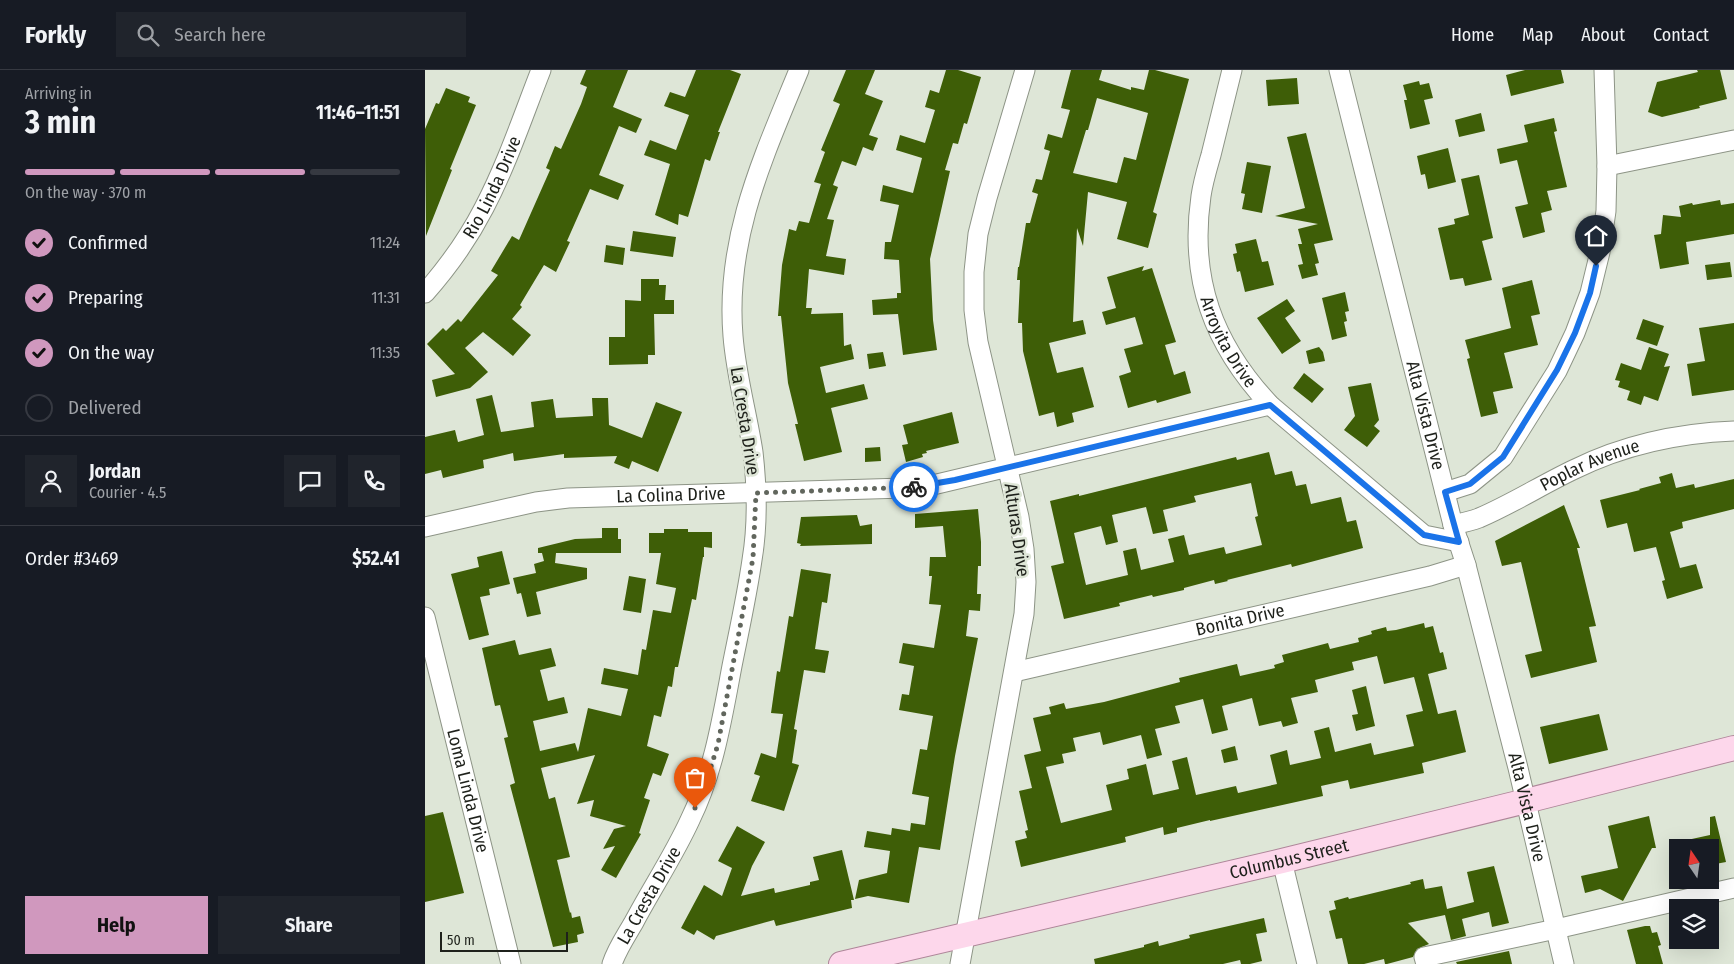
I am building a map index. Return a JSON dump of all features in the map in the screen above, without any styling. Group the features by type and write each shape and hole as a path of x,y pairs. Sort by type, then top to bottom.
{"main road":[{"name":"Columbus Street","path":"841,964 1282,861 1734,748"}],"street":[{"name":"Rio Linda Drive","path":"425,293 444,271 463,244 484,209 499,177 541,70"},
{"name":"La Cresta Drive","path":"612,964 690,820 706,783 718,744 753,558 756,493 753,452 737,375 732,335 732,294 735,262 742,221 754,182 799,70"},
{"name":"Alturas Drive","path":"959,964 1024,614 1026,582 1024,549 1008,467 978,342 974,310 974,272 978,234 987,198 1025,70"},
{"name":"Arroyita Drive","path":"1232,70 1201,194 1197,226 1198,259 1205,295 1217,329 1236,364 1250,384 1270,405 1424,535 1456,534"},
{"name":"Alta Vista Drive","path":"1339,70 1445,492 1466,565 1526,801 1564,964"},
{"path":"1445,492 1470,484 1503,457 1557,370 1575,333 1590,293 1600,252 1605,211 1607,166 1604,70"},
{"path":"1607,166 1734,140"},
{"name":"La Colina Drive","path":"425,527 536,502 568,498 904,488 937,484 1270,405"},
{"name":"Poplar Avenue","path":"1456,534 1478,518 1577,468 1615,452 1654,441 1694,434 1734,431"},
{"name":"Bonita Drive","path":"1014,672 1430,576 1466,565"},
{"name":"Loma Linda Drive","path":"425,617 511,964"},
{"path":"1282,861 1307,964"},
{"path":"1426,964 1424,956 1556,929 1734,888"}],"building":[{"path":"586,70 628,70 613,107 642,119 636,133 619,126 599,175 624,185 618,200 590,189 567,241 570,242 556,272 544,265 520,305 522,307 512,319 531,335 513,356 483,332 465,348 488,372 470,388 436,397 432,380 455,374 427,344 443,328 446,331 458,319 461,322 498,275 491,271 512,236 519,240 550,170 546,168 555,146 561,149 581,104 587,87 580,84"},
{"path":"696,70 730,70 741,74 718,132 720,132 710,161 705,159 688,217 679,214 678,225 655,215 670,164 644,155 650,140 676,150 689,115 664,106 670,92 685,97"},
{"path":"846,70 875,70 865,94 883,101 869,135 878,138 873,151 863,147 856,166 842,161 833,185 838,187 827,219 834,220 826,256 846,259 844,275 809,269 806,308 812,308 811,314 843,313 844,346 851,344 854,359 820,367 826,393 864,384 868,399 831,408 842,452 804,461 795,424 798,424 788,383 781,316 778,316 782,265 789,229 796,231 799,221 809,223 821,184 814,182 825,152 821,150 840,104 833,101"},
{"path":"946,70 958,70 981,77 967,124 964,123 958,144 953,143 945,170 950,171 930,259 933,320 937,350 903,355 898,314 873,315 872,300 897,298 897,293 901,293 899,260 884,259 885,242 891,242 899,205 880,201 883,185 913,193 922,158 896,150 900,135 925,143 935,110 925,107 930,90 939,93"},
{"path":"1071,70 1102,70 1099,80 1131,90 1131,87 1144,90 1149,70 1189,79 1153,212 1157,214 1148,248 1117,239 1127,202 1088,192 1083,246 1077,228 1073,322 1083,320 1086,334 1049,343 1057,373 1083,367 1094,407 1072,413 1074,422 1057,427 1054,412 1039,416 1023,351 1022,323 1018,323 1020,280 1017,280 1026,223 1030,223 1038,194 1032,192 1036,179 1042,180 1050,151 1044,149 1048,134 1062,138 1070,110 1061,108","holes":["1097,98 1148,113 1136,160 1124,157 1117,183 1073,173"]},
{"path":"1525,70 1561,70 1564,83 1511,96 1506,75"},
{"path":"1697,70 1720,70 1727,99 1662,117 1648,112 1657,82 1698,72"},
{"path":"1297,78 1299,104 1268,106 1266,80"},
{"path":"1419,81 1420,85 1429,83 1433,98 1424,100 1430,124 1410,129 1404,100 1407,100 1403,85"},
{"path":"446,88 470,97 468,102 476,105 426,236 425,129 436,103 439,104"},
{"path":"1481,113 1485,131 1459,137 1455,120"},
{"path":"1554,118 1557,131 1554,132 1567,187 1547,191 1552,210 1541,213 1545,232 1523,238 1515,207 1528,204 1517,160 1500,164 1497,149 1528,142 1524,125"},
{"path":"1306,133 1333,240 1314,244 1319,263 1315,264 1318,275 1302,279 1298,265 1303,264 1298,244 1302,244 1298,229 1318,224 1275,216 1305,208 1287,137"},
{"path":"1448,148 1456,182 1428,189 1425,174 1421,175 1417,156"},
{"path":"1247,162 1271,166 1262,213 1242,209 1245,194 1241,193"},
{"path":"1479,175 1493,238 1482,241 1492,280 1465,286 1463,278 1450,280 1438,228 1455,224 1454,219 1469,215 1461,179"},
{"path":"1720,200 1721,205 1734,203 1734,234 1686,242 1689,264 1660,269 1654,235 1661,234 1663,215 1681,217 1679,206"},
{"path":"633,231 676,237 673,257 630,251"},
{"path":"1256,239 1262,262 1268,261 1274,285 1245,292 1240,271 1237,272 1233,254 1237,253 1235,244"},
{"path":"606,245 625,248 623,265 604,262"},
{"path":"1730,262 1732,277 1707,280 1705,265"},
{"path":"1144,266 1142,271 1152,268 1176,342 1165,345 1174,375 1185,371 1191,393 1157,403 1156,400 1128,408 1119,376 1131,372 1124,349 1143,344 1135,317 1106,325 1102,312 1116,308 1107,277"},
{"path":"641,279 659,279 659,285 666,285 665,300 674,300 674,314 654,314 655,355 648,355 648,364 609,365 609,337 625,337 625,300 641,301"},
{"path":"1532,280 1540,314 1531,316 1538,345 1504,353 1513,388 1493,392 1498,413 1481,417 1467,359 1470,358 1465,340 1511,328 1502,288"},
{"path":"1345,292 1349,311 1345,312 1347,321 1344,322 1347,336 1332,340 1322,298"},
{"path":"1287,299 1295,311 1285,318 1301,341 1282,354 1257,318"},
{"path":"1643,319 1664,326 1657,346 1636,339"},
{"path":"1734,323 1734,390 1692,396 1687,364 1705,361 1699,328"},
{"path":"1319,347 1323,352 1325,361 1309,364 1306,351"},
{"path":"1649,347 1669,354 1664,367 1670,366 1658,401 1644,396 1641,405 1627,400 1630,391 1618,387 1620,381 1615,380 1621,363 1641,370"},
{"path":"883,352 886,366 869,369 867,354"},
{"path":"1304,373 1324,389 1312,403 1293,388"},
{"path":"1371,383 1379,420 1374,426 1380,431 1367,447 1344,430 1355,416 1348,387"},
{"path":"492,395 501,432 534,427 531,402 553,399 556,418 593,416 592,398 608,398 609,425 642,438 656,402 682,412 658,472 632,461 629,469 614,463 617,456 564,458 564,454 514,461 513,453 483,460 484,468 443,478 441,470 425,474 425,437 455,430 458,442 484,435 476,399"},
{"path":"952,412 959,443 926,451 927,453 922,454 923,457 906,462 902,445 908,444 903,425"},
{"path":"880,447 881,461 865,462 865,448"},
{"path":"1269,452 1275,475 1292,471 1296,486 1306,484 1311,504 1341,497 1347,522 1356,520 1363,548 1292,567 1291,564 1215,584 1214,580 1184,588 1184,590 1153,597 1152,595 1119,603 1120,606 1064,619 1051,566 1064,563 1050,501 1079,494 1079,496 1236,457 1237,460","holes":["1251,483 1258,516 1255,517 1262,545 1226,554 1224,547 1189,555 1184,535 1168,539 1174,562 1141,570 1136,548 1123,551 1128,575 1086,585 1074,533 1101,526 1106,545 1118,542 1112,515 1146,507 1153,534 1168,531 1163,510 1196,502 1194,496"]},
{"path":"1672,473 1676,488 1694,484 1695,488 1734,479 1734,509 1682,522 1683,528 1670,532 1680,568 1696,564 1703,588 1667,599 1662,581 1665,580 1656,547 1634,552 1627,523 1607,528 1600,500 1661,483 1659,477"},
{"path":"1564,505 1580,548 1577,548 1596,626 1589,627 1597,662 1531,678 1525,655 1542,651 1521,562 1502,566 1495,541"},
{"path":"978,509 981,566 978,566 977,594 981,594 980,611 969,610 966,636 978,638 955,756 940,850 919,847 909,903 868,896 855,899 859,880 887,873 890,851 864,847 867,831 891,835 892,828 910,831 911,823 925,825 929,797 912,794 920,749 927,750 933,716 899,710 902,694 909,695 914,666 899,663 903,643 934,648 941,605 929,604 932,576 929,576 930,557 946,557 943,526 915,528 915,514"},
{"path":"857,515 860,526 872,524 872,544 800,546 801,544 797,543 801,517"},
{"path":"602,528 618,528 618,539 621,539 621,553 556,553 555,563 587,568 587,579 536,592 541,614 527,617 521,593 517,594 513,578 536,573 534,564 544,561 542,553 538,553 538,548 575,539 602,538"},
{"path":"664,529 712,532 712,548 704,547 696,600 692,599 678,667 675,667 672,687 668,686 661,717 654,715 647,746 669,754 661,776 653,773 644,798 650,800 639,833 641,834 616,878 601,870 615,846 603,849 614,829 626,826 590,816 594,800 577,804 595,755 541,768 549,799 555,797 570,857 557,860 570,913 572,918 580,916 584,933 577,935 578,942 553,947 510,785 515,783 504,738 508,737 500,705 495,706 482,648 515,640 519,655 551,648 556,666 540,670 548,701 564,697 568,713 533,721 540,751 575,743 578,752 588,708 621,716 628,689 601,684 604,668 638,675 642,649 646,650 653,610 671,613 676,588 656,584 661,553 649,553 649,533 664,533"},
{"path":"502,551 510,584 489,589 490,595 480,597 489,635 469,640 451,574 479,567 477,557"},
{"path":"801,569 831,574 827,603 822,602 815,649 829,651 825,673 804,670 794,729 797,730 792,763 799,765 784,811 751,801 760,776 754,774 761,753 776,758 783,714 771,713 777,671 780,672 789,616 793,617"},
{"path":"629,576 646,579 641,613 623,610"},
{"path":"1424,623 1425,628 1433,626 1440,653 1443,652 1447,669 1428,674 1438,714 1456,710 1466,752 1422,763 1424,773 1350,789 1348,780 1321,786 1323,796 1177,828 1177,832 1164,835 1163,827 1125,837 1126,842 1021,867 1015,841 1027,838 1025,831 1028,830 1019,791 1032,788 1024,755 1041,751 1033,718 1051,714 1049,707 1064,703 1066,709 1104,702 1180,682 1179,678 1237,664 1240,676 1275,668 1274,665 1284,662 1282,655 1328,643 1330,649 1359,642 1358,638 1372,634 1371,631 1386,627 1387,631","holes":["1377,656 1384,684 1414,677 1423,711 1406,715 1414,746 1374,755 1371,743 1335,752 1329,727 1314,731 1321,758 1290,765 1287,750 1270,755 1277,784 1238,793 1236,786 1196,795 1187,757 1172,761 1179,789 1153,795 1146,764 1127,769 1129,779 1106,785 1112,810 1061,823 1046,767 1064,763 1062,754 1076,751 1073,738 1100,732 1103,745 1141,735 1147,759 1162,755 1155,729 1180,723 1175,706 1203,699 1212,734 1228,730 1222,706 1252,698 1259,726 1281,721 1283,727 1298,723 1291,698 1318,692 1315,680 1354,670 1352,662"]},
{"path":"1366,686 1375,726 1356,731 1352,715 1358,714 1352,690"},
{"path":"1599,714 1608,750 1549,764 1540,727"},
{"path":"1235,746 1238,760 1224,763 1221,750"},
{"path":"443,812 464,893 425,902 425,816"},
{"path":"1649,816 1656,848 1652,848 1623,901 1600,889 1585,893 1581,876 1618,868 1608,826"},
{"path":"1715,816 1726,862 1719,863 1719,839 1692,839 1710,835 1710,817"},
{"path":"737,826 765,842 752,866 741,896 774,888 775,893 810,885 810,882 819,880 813,857 842,850 854,900 851,900 852,908 776,926 774,920 716,936 714,940 697,930 694,935 681,928 704,885 722,896 732,868 718,861"},
{"path":"1494,866 1509,923 1492,927 1489,912 1462,919 1466,936 1451,940 1445,915 1408,923 1429,944 1417,949 1413,957 1387,964 1385,964 1384,959 1364,964 1348,964 1342,938 1336,939 1329,911 1336,909 1334,901 1411,884 1410,882 1423,879 1425,889 1442,886 1447,909 1474,902 1467,872"},
{"path":"1264,918 1267,932 1256,934 1262,961 1250,964 1241,964 1240,960 1223,964 1095,964 1094,959 1144,947 1144,945 1158,941 1159,946 1190,938 1189,935"},
{"path":"1650,926 1652,933 1657,932 1661,945 1658,946 1663,964 1636,964 1627,930"},
{"path":"1509,951 1512,964 1457,964 1456,962"}],"way so far":[{"path":"695,808 706,783 718,744 753,558 756,493 914,487"}],"route":[{"path":"914,487 955,480 1270,405 1424,535 1459,542 1445,492 1470,484 1503,457 1557,370 1575,333 1590,293 1596,266"}]}
